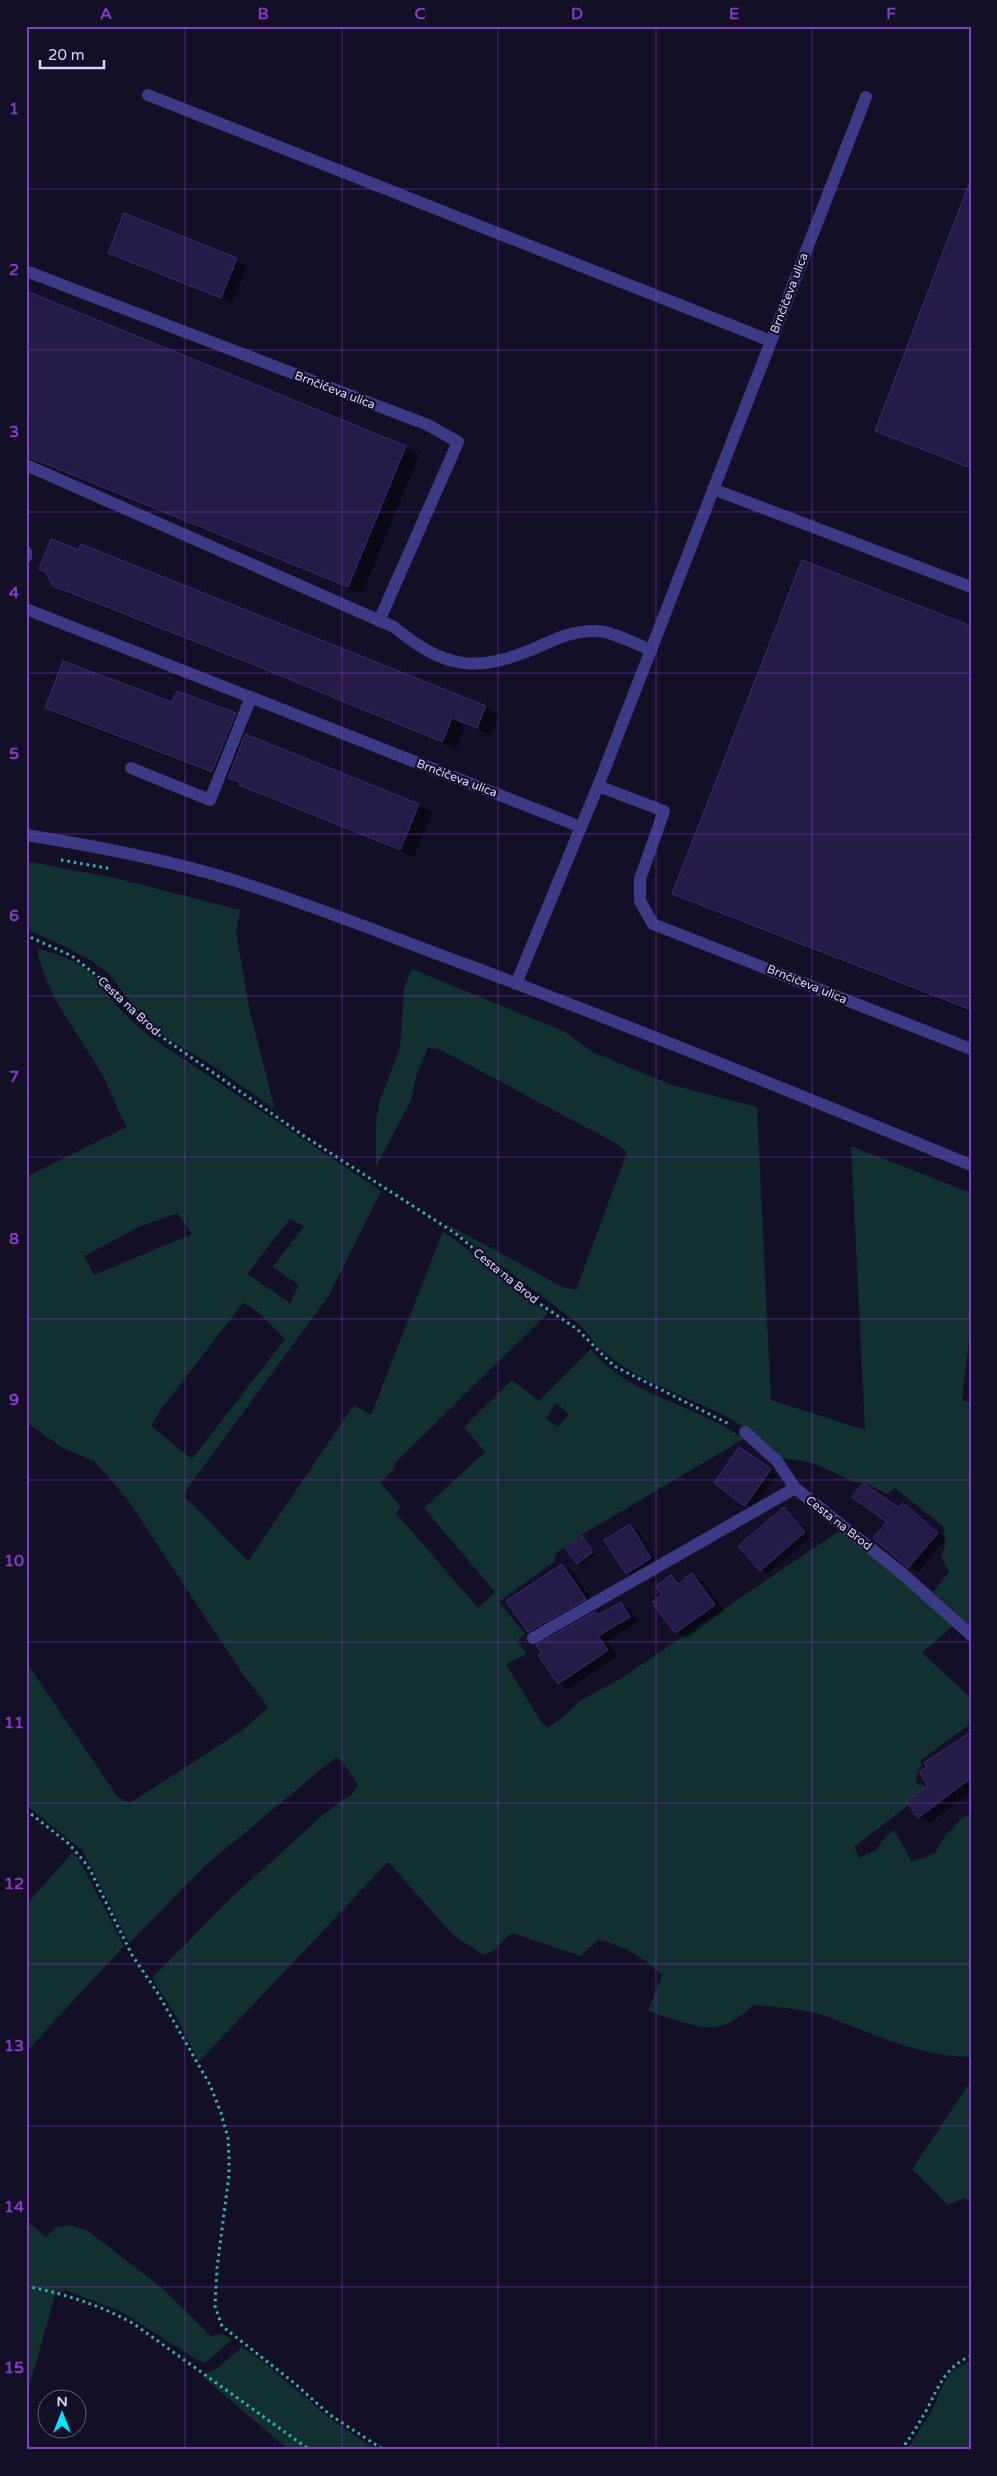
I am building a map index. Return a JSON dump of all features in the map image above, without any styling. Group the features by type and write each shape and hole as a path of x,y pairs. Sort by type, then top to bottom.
{"street":[{"path":"148,95 771,341"},
{"name":"Brnčičeva ulica","path":"516,984 598,786 866,97"},
{"name":"Brnčičeva ulica","path":"26,271 428,425 458,442 379,621"},
{"path":"26,465 394,627 421,648 460,664 479,665 508,660 571,633 598,630 651,650"},
{"path":"713,489 971,587"},
{"path":"26,552 26,558"},
{"name":"Brnčičeva ulica","path":"26,609 581,827"},
{"path":"131,768 210,800 251,697"},
{"name":"Brnčičeva ulica","path":"598,786 664,811 640,879 640,900 653,924 971,1049"},
{"path":"26,835 166,862 231,879 284,897 516,984 838,1111 971,1166"},
{"name":"Cesta na Brod","path":"745,1432 777,1461 795,1488 904,1575 971,1635"},
{"path":"533,1638 795,1488"}],"path":[{"path":"54,859 120,871"},
{"name":"Cesta na Brod","path":"26,933 32,938 72,956 105,982 149,1028 304,1136 455,1234 540,1304 577,1329 614,1366 745,1432"},
{"path":"26,1810 68,1843 88,1866 132,1954 157,1992 210,2085 221,2113 228,2138 229,2158 229,2175 216,2276 215,2306 222,2326 293,2382 330,2415 384,2450"},
{"path":"26,2286 66,2294 110,2310 134,2324 310,2450"},
{"path":"902,2450 915,2431 948,2370 958,2361 971,2356"}],"green space":[{"path":"26,861 115,878 240,910 236,932 250,1012 275,1109 213,1066 166,1037 134,1007 109,974 93,962 68,948 26,929"},
{"path":"37,948 79,964 89,971 121,1010 152,1038 381,1191 328,1297 190,1485 184,1496 248,1561 354,1405 371,1415 443,1231 548,1313 396,1462 393,1471 380,1482 401,1507 396,1513 478,1608 495,1592 424,1508 485,1452 464,1427 512,1380 539,1401 591,1349 606,1365 624,1378 643,1389 725,1427 744,1439 583,1534 556,1553 554,1562 499,1602 525,1634 517,1641 527,1654 506,1664 540,1720 547,1728 563,1717 580,1701 623,1677 839,1531 900,1576 954,1625 922,1653 971,1698 971,1723 920,1761 922,1765 917,1773 916,1783 931,1788 854,1847 860,1858 877,1849 882,1841 894,1830 912,1862 935,1853 945,1836 962,1818 971,1814 971,2057 951,2056 914,2049 816,2013 780,2007 753,2005 731,2022 716,2027 682,2022 648,2011 662,1975 633,1953 599,1940 580,1956 512,1933 496,1948 484,1955 454,1936 388,1862 199,2062 177,2018 152,1978 232,1897 324,1814 352,1794 358,1785 342,1761 336,1757 206,1865 129,1943 83,1851 26,1805 26,1662 118,1797 130,1803 243,1730 268,1707 242,1673 128,1500 95,1462 63,1448 26,1422 26,1177 127,1127 100,1071 54,997 41,965","holes":["177,1213 192,1234 94,1275 84,1256 139,1227","290,1219 304,1226 273,1267 299,1285 290,1303 247,1274","243,1303 257,1311 285,1339 192,1459 151,1426 162,1408","556,1403 569,1414 558,1427 546,1419"]},
{"path":"412,969 565,1032 594,1053 672,1085 757,1107 771,1400 865,1430 851,1146 971,1193 971,1323 962,1400 971,1403 971,1627 933,1592 949,1572 941,1555 945,1546 944,1527 895,1488 887,1494 863,1482 857,1483 813,1463 782,1458 752,1432 724,1415 648,1381 621,1365 598,1347 580,1325 443,1222 563,1287 576,1290 627,1152 617,1144 441,1050 428,1048 417,1074 411,1100 376,1167 376,1122 380,1100 400,1048 404,988"},
{"path":"73,1852 82,1865 124,1946 26,2052 26,1905"},
{"path":"971,2081 971,2202 964,2198 948,2205 912,2169"},
{"path":"26,2220 46,2237 56,2227 71,2225 88,2231 162,2288 211,2336 223,2334 232,2340 205,2363 120,2311 65,2290 55,2295 26,2398"},
{"path":"242,2347 266,2364 333,2421 377,2450 289,2450 202,2376 219,2367"},
{"path":"971,2361 971,2450 907,2450 935,2405 948,2376"}],"building":[{"path":"969,184 971,185 971,468 875,431"},
{"path":"124,213 237,258 221,298 108,253"},
{"path":"26,291 406,446 348,587 26,456"},
{"path":"51,539 79,550 81,544 486,706 477,728 452,718 442,742 53,586 46,572 39,569"},
{"path":"802,560 971,626 971,1010 672,894"},
{"path":"63,661 172,702 177,691 236,713 212,772 45,708"},
{"path":"245,734 419,804 400,850 239,785 240,782 228,778"},
{"path":"739,1447 771,1469 745,1506 714,1483"},
{"path":"863,1483 899,1508 903,1503 938,1533 908,1568 873,1538 887,1522 852,1497"},
{"path":"784,1507 805,1532 760,1571 738,1546"},
{"path":"630,1524 651,1558 626,1574 604,1540"},
{"path":"582,1536 593,1552 577,1564 565,1548"},
{"path":"562,1564 586,1599 528,1632 506,1601"},
{"path":"692,1573 715,1605 675,1633 652,1602 662,1595 656,1586 671,1575 678,1584"},
{"path":"621,1602 630,1617 598,1636 608,1650 558,1684 538,1655 542,1653 536,1645 595,1612 597,1615"},
{"path":"971,1732 971,1778 918,1818 906,1801 928,1786 919,1772 927,1767 924,1763"}]}
